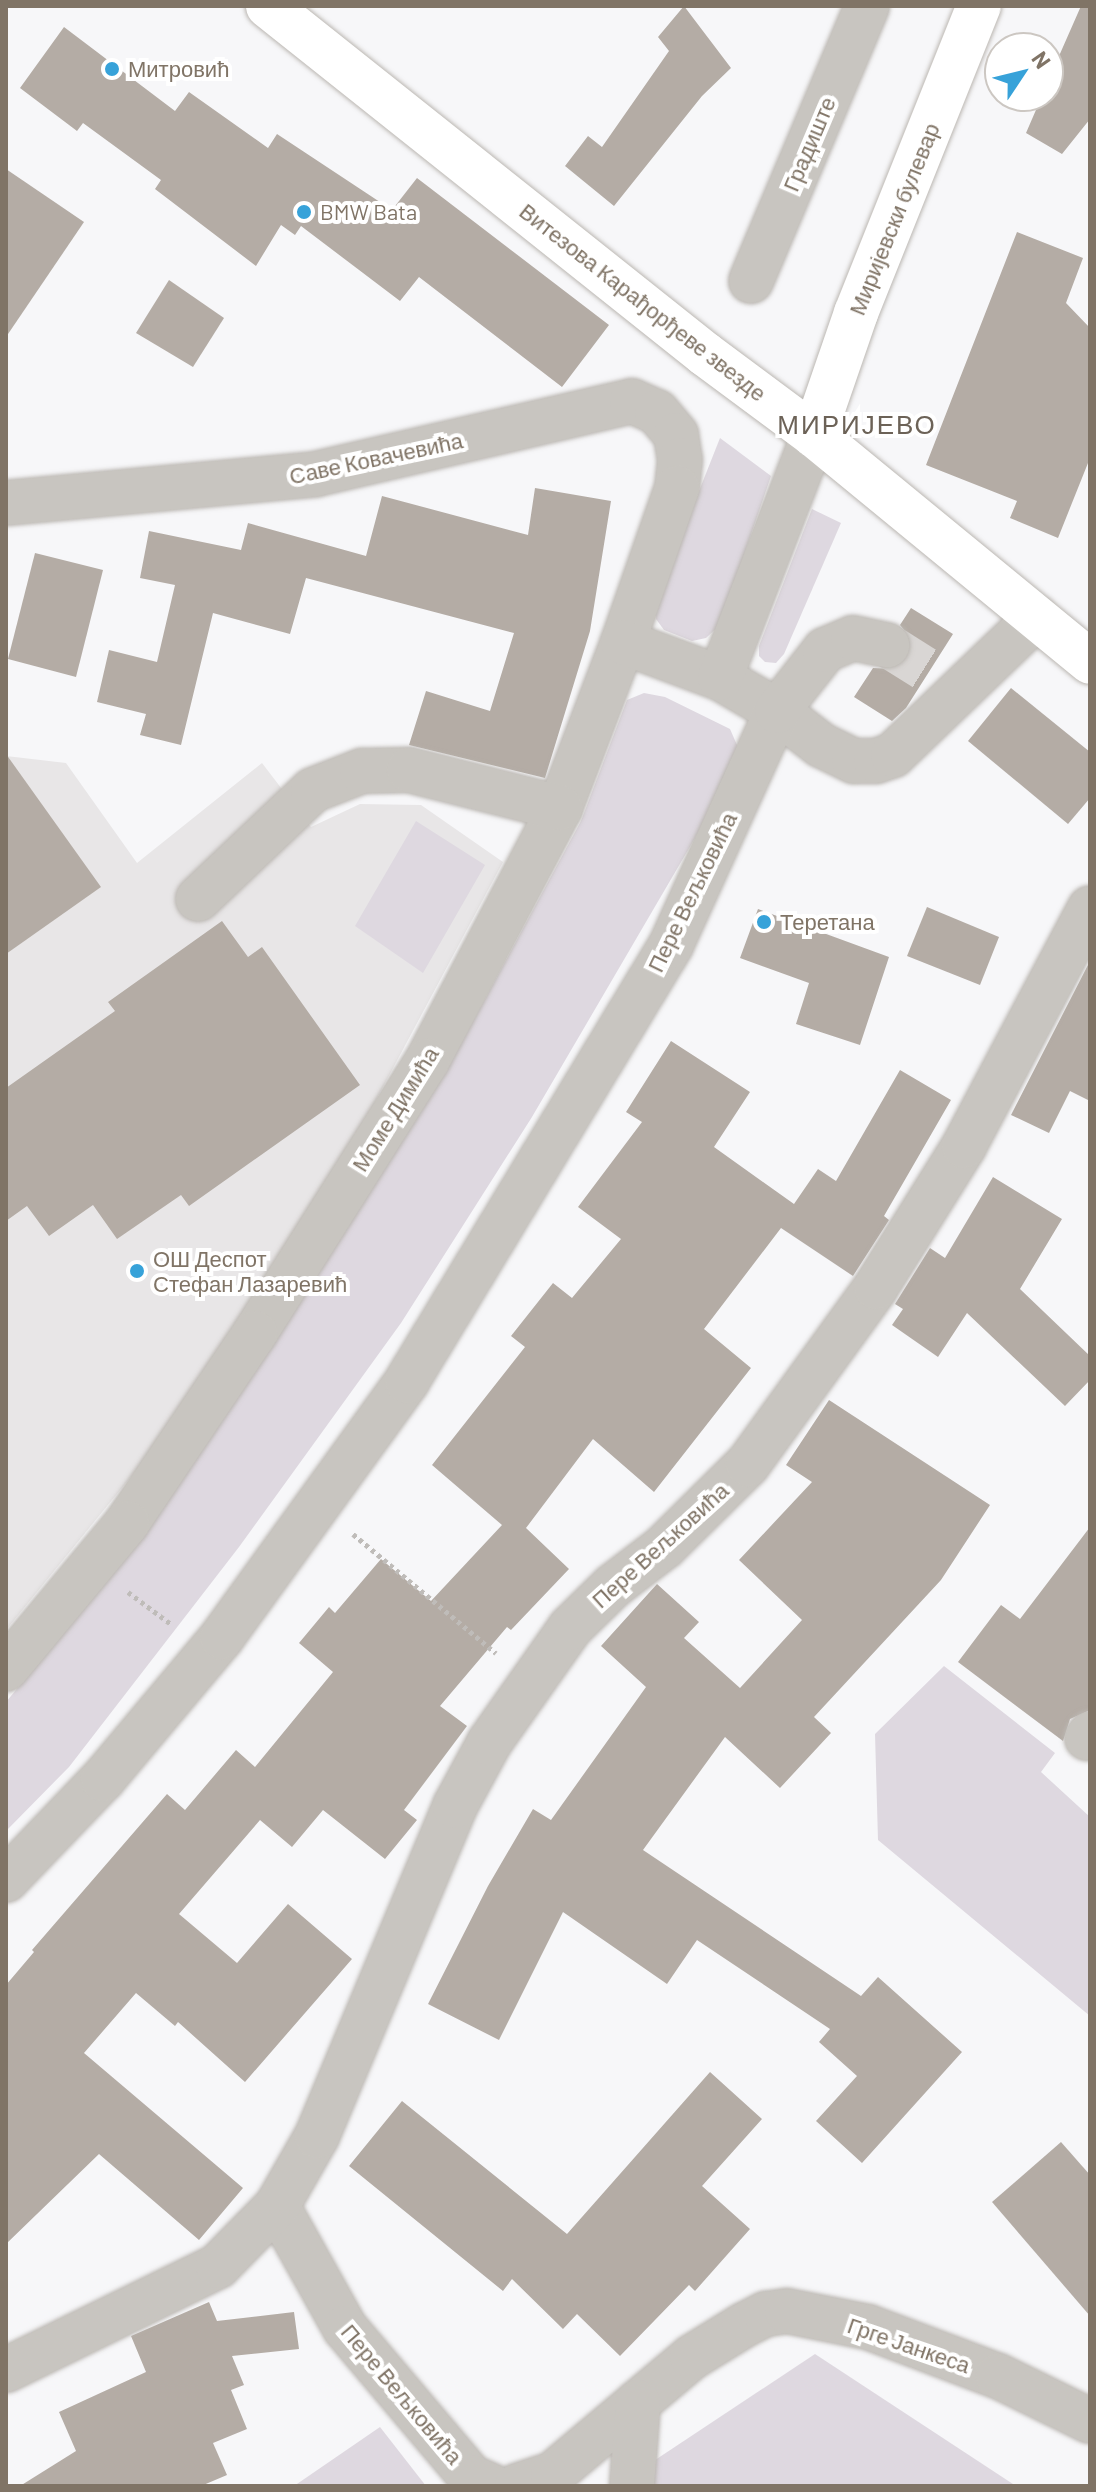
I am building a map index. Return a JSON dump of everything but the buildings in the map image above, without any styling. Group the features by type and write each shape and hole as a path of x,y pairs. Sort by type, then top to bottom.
{"main road":[{"name":"Витезова Карађорђеве звезде","path":"268,6 705,354 814,435 1090,662"},
{"name":"Миријевски булевар","path":"814,435 856,313 979,6"}],"street":[{"name":"Градиште","path":"751,281 867,6"},
{"name":"Саве Ковачевића","path":"6,503 316,474 632,401 657,412 676,435 680,460 677,488"},
{"path":"720,678 814,435"},
{"name":"Моме Димића","path":"6,1669 127,1523 255,1333 427,1061 560,808 677,488"},
{"path":"623,642 720,678 777,711 821,745 854,761 876,761 893,755 1037,617"},
{"name":"Пере Вељковића","path":"6,1880 103,1779 209,1653 407,1381 671,945 777,711 825,650 853,638 887,645"},
{"path":"930,672 948,677 978,671"},
{"path":"198,899 313,790 362,771 409,770 560,808"},
{"name":"Пере Вељковића","path":"6,2370 218,2266 277,2206 317,2136 455,1806 489,1743 570,1628 613,1586 664,1547 748,1464 876,1287 964,1146 1090,908"},
{"name":"Пере Вељковића","path":"277,2206 345,2328 471,2477 491,2486"},
{"name":"Грге Јанкеса","path":"638,2402 692,2357 744,2325 766,2314 787,2311 868,2327 998,2376 1090,2421"},
{"path":"517,2486 553,2474 638,2402"},
{"path":"632,2486 638,2402"}],"path":[{"path":"319,1505 530,1682"},
{"path":"92,1564 209,1653"}],"shaded area":[{"path":"720,438 771,476 720,625 706,638 692,641 664,630 656,619 654,605"},
{"path":"812,509 841,523 784,654 776,663 765,662 759,656 759,646"},
{"path":"644,693 665,697 730,729 737,745 736,768 532,1117 401,1323 239,1547 69,1767 6,1831 6,1702 72,1622 465,1036 581,821 627,700"},
{"name":"ОШ Деспот Стефан Лазаревић","path":"6,756 66,763 137,863 262,763 311,827 360,804 421,805 503,862 369,1113 169,1430 6,1630"},
{"path":"416,821 485,865 423,973 355,926"},
{"path":"944,1666 1055,1753 1041,1772 1090,1817 1090,2016 878,1840 875,1734"},
{"path":"815,2354 1016,2486 616,2486"},
{"path":"380,2427 426,2486 294,2486"}],"tunnel":[{"path":"887,645 930,672"}],"place":[{"name":"Митровић","path":"112,69"},
{"name":"BMW Bata","path":"304,212"},
{"name":"Теретана","path":"764,922"},
{"name":"ОШ Деспот Стефан Лазаревић","path":"137,1271"}],"district":[{"name":"МИРИЈЕВО","path":"857,424"}]}
